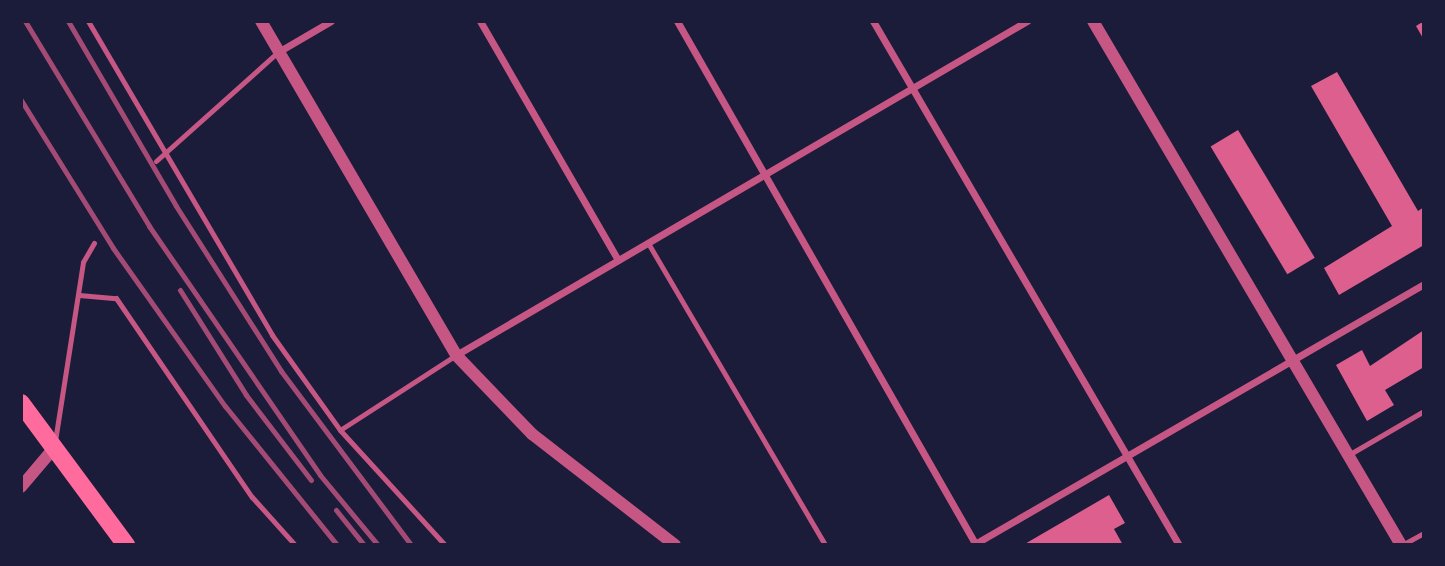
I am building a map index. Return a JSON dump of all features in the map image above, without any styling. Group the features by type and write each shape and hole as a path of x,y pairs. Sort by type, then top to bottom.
{"main road":[{"path":"21,403 126,545"}],"street":[{"path":"261,21 456,355 532,434 676,545"},
{"path":"278,52 331,21"},
{"path":"480,21 618,260"},
{"path":"677,21 767,173 974,544 1424,284"},
{"path":"873,21 1179,545"},
{"path":"456,355 1027,21"},
{"path":"1093,21 1291,359 1350,454 1401,545"},
{"path":"21,487 54,447"}],"lane":[{"path":"88,21 272,335 340,430 445,545"},
{"path":"156,161 278,52"},
{"path":"54,447 83,262 94,243"},
{"path":"648,243 825,545"},
{"path":"79,295 116,298 252,497 295,545"},
{"path":"340,430 456,355"},
{"path":"1350,454 1424,411"},
{"path":"1401,545 1424,533"}],"building":[{"path":"1424,21 1424,40 1416,26"},
{"path":"1337,72 1418,211 1424,207 1424,245 1339,295 1324,268 1392,226 1311,86"},
{"path":"1238,130 1315,258 1287,274 1211,146"},
{"path":"1424,330 1424,367 1385,390 1394,405 1367,421 1336,365 1362,350 1370,366"},
{"path":"1109,495 1125,523 1114,529 1123,545 1023,545"}],"railway":[{"path":"25,21 149,226 320,475 378,545"},
{"path":"68,21 176,206 281,371 411,545"},
{"path":"21,100 113,248 225,406 337,545"},
{"path":"180,290 246,395 311,480"},
{"path":"336,510 364,545"}]}
